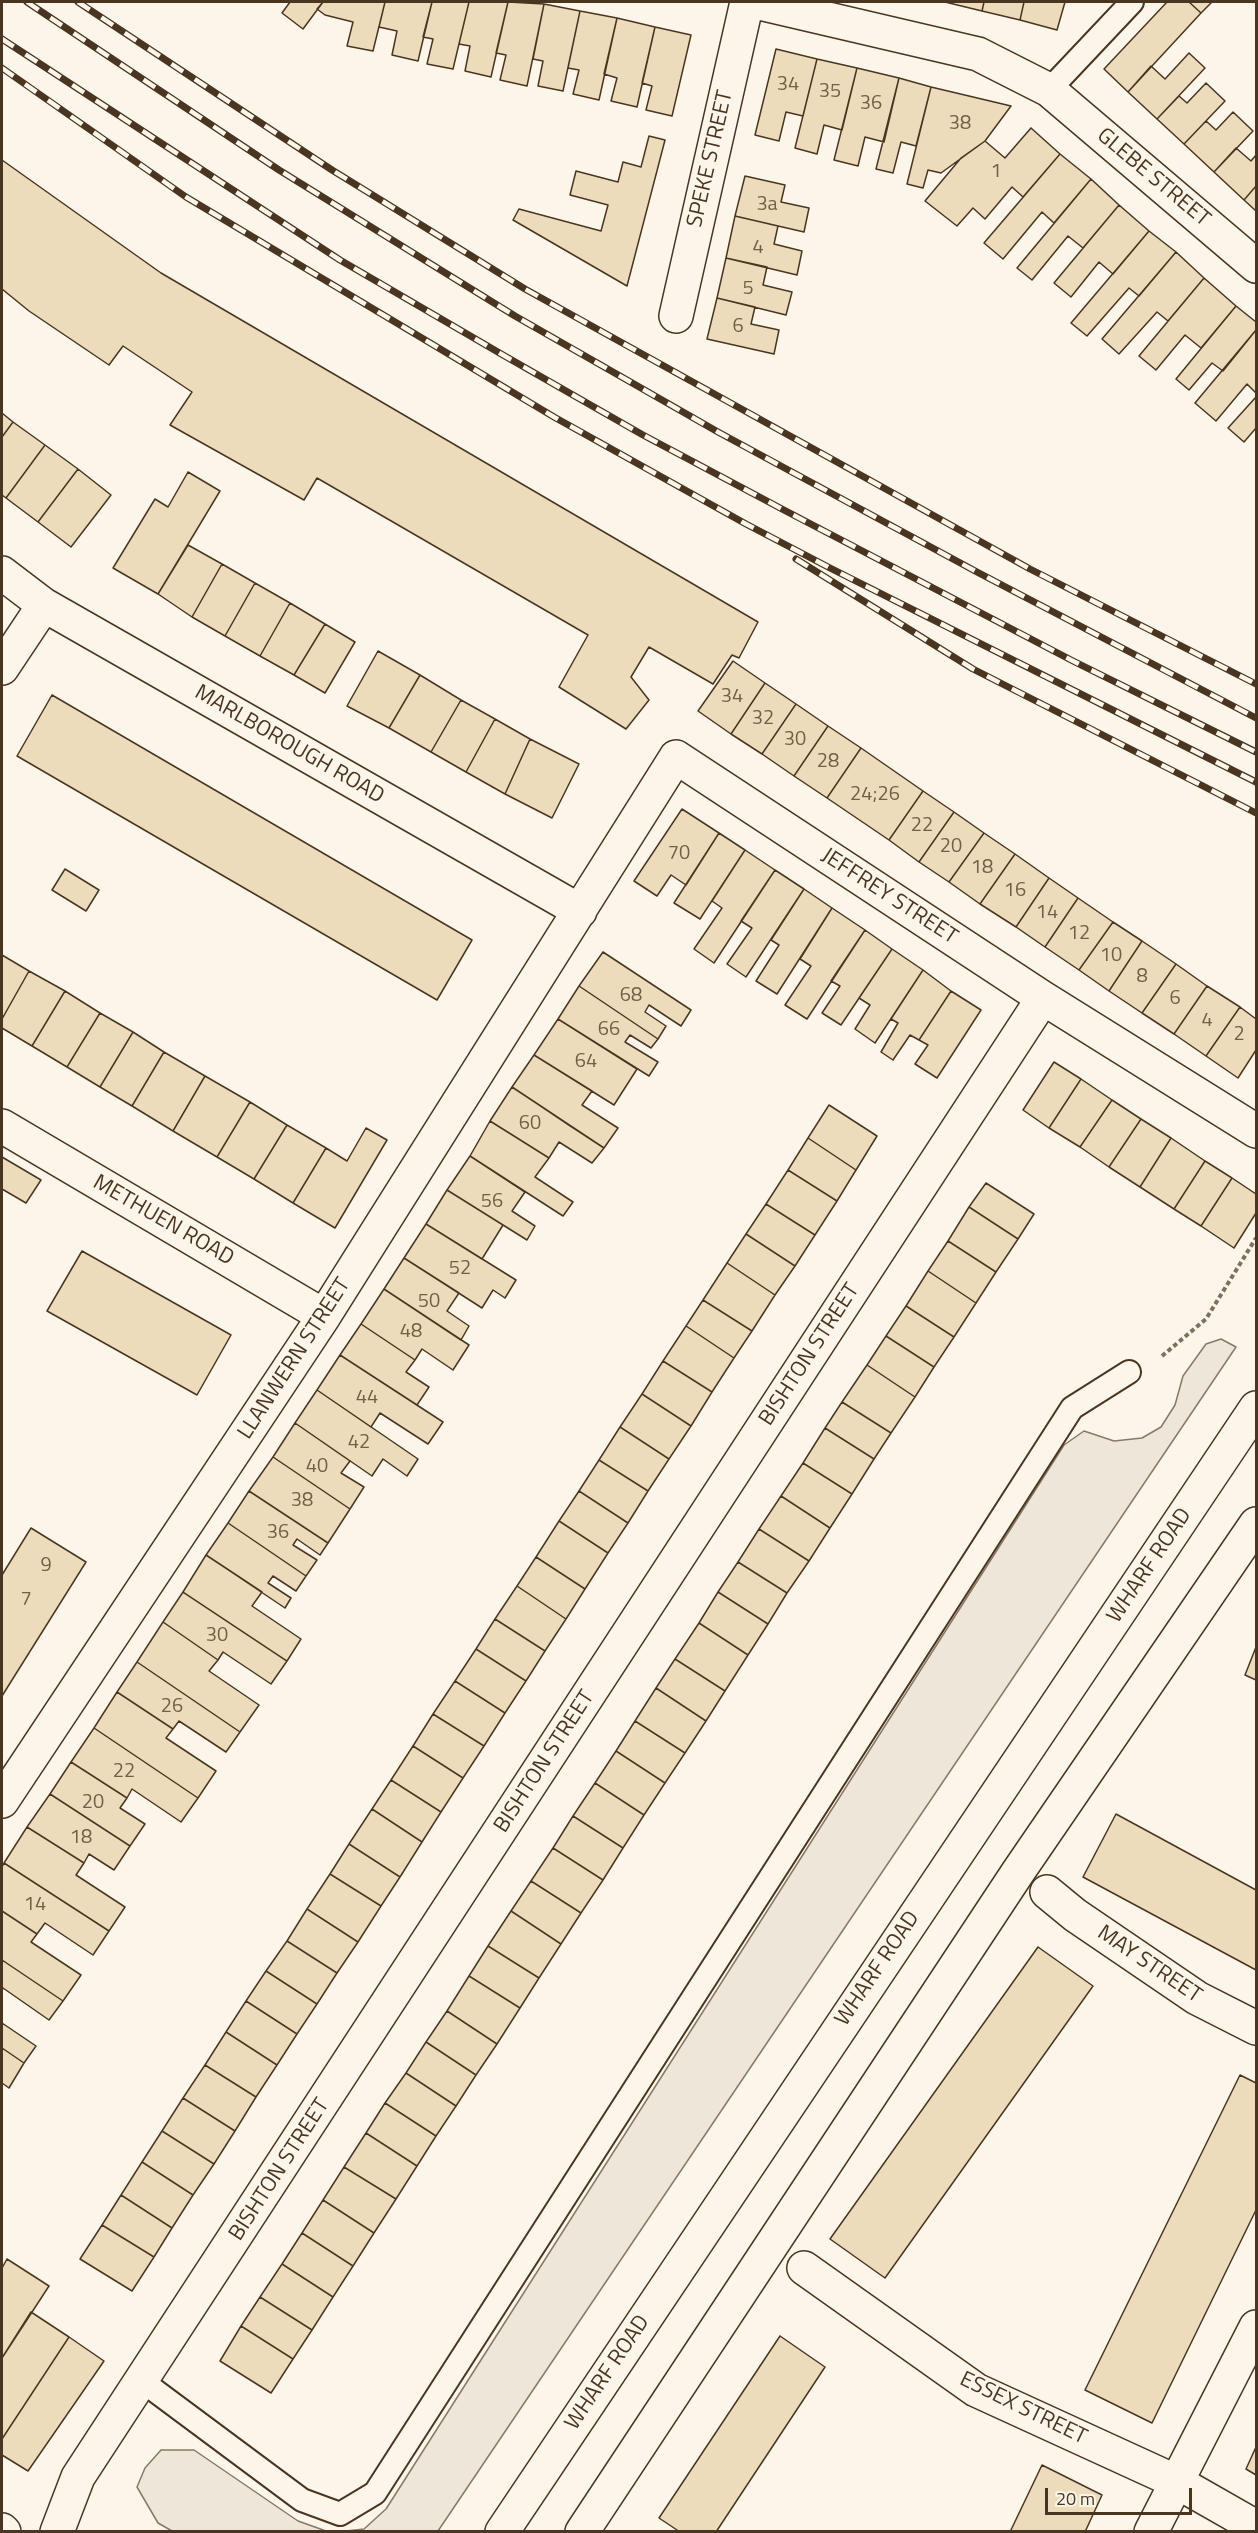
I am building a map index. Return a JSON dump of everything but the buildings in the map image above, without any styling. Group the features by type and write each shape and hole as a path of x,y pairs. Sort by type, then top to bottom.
{"street":[{"name":"SPEKE STREET","path":"676,316 747,2"},
{"name":"GLEBE STREET","path":"755,2 978,54 1049,90 1257,266"},
{"name":"MARLBOROUGH ROAD","path":"2,573 44,606 580,911"},
{"path":"2,668 44,606"},
{"name":"JEFFREY STREET","path":"580,911 676,757 1043,998 1257,1131"},
{"name":"LLANWERN STREET","path":"6,1785 324,1316 580,911"},
{"name":"BISHTON STREET","path":"57,2532 73,2484 1043,998"},
{"name":"METHUEN ROAD","path":"2,1126 324,1316"},
{"name":"WHARF ROAD","path":"502,2532 1257,1408"},
{"path":"582,2532 1018,1872 1257,1524"},
{"name":"MAY STREET","path":"1047,1892 1075,1915 1197,1998 1257,2028"},
{"name":"ESSEX STREET","path":"804,2268 976,2391 1177,2482 1257,2527"},
{"path":"1151,2532 1257,2327"}],"lane":[{"path":"1049,90 1132,2"},
{"path":"142,2381 302,2500 340,2514 375,2493 1072,1408 1129,1372"}],"path":[{"path":"1129,1372 1165,1354 1206,1319 1257,1238"}],"shaded area":[{"path":"1221,1339 1236,1347 438,2531 346,2531 364,2529 386,2509 1064,1445 1084,1431 1114,1441 1142,1438 1161,1427 1175,1405 1183,1376 1206,1344"},
{"path":"161,2450 194,2450 298,2521 326,2531 172,2531 158,2523 137,2487 145,2468"}],"railway":[{"path":"27,2 279,170 515,316 718,432 977,572 1256,718"},
{"path":"78,2 332,170 525,289 1030,569 1256,684"},
{"path":"2,39 340,260 643,435 1073,661 1256,752"},
{"path":"2,68 186,197 554,417 830,568 1256,782"},
{"path":"796,559 973,669 1256,813"}]}
